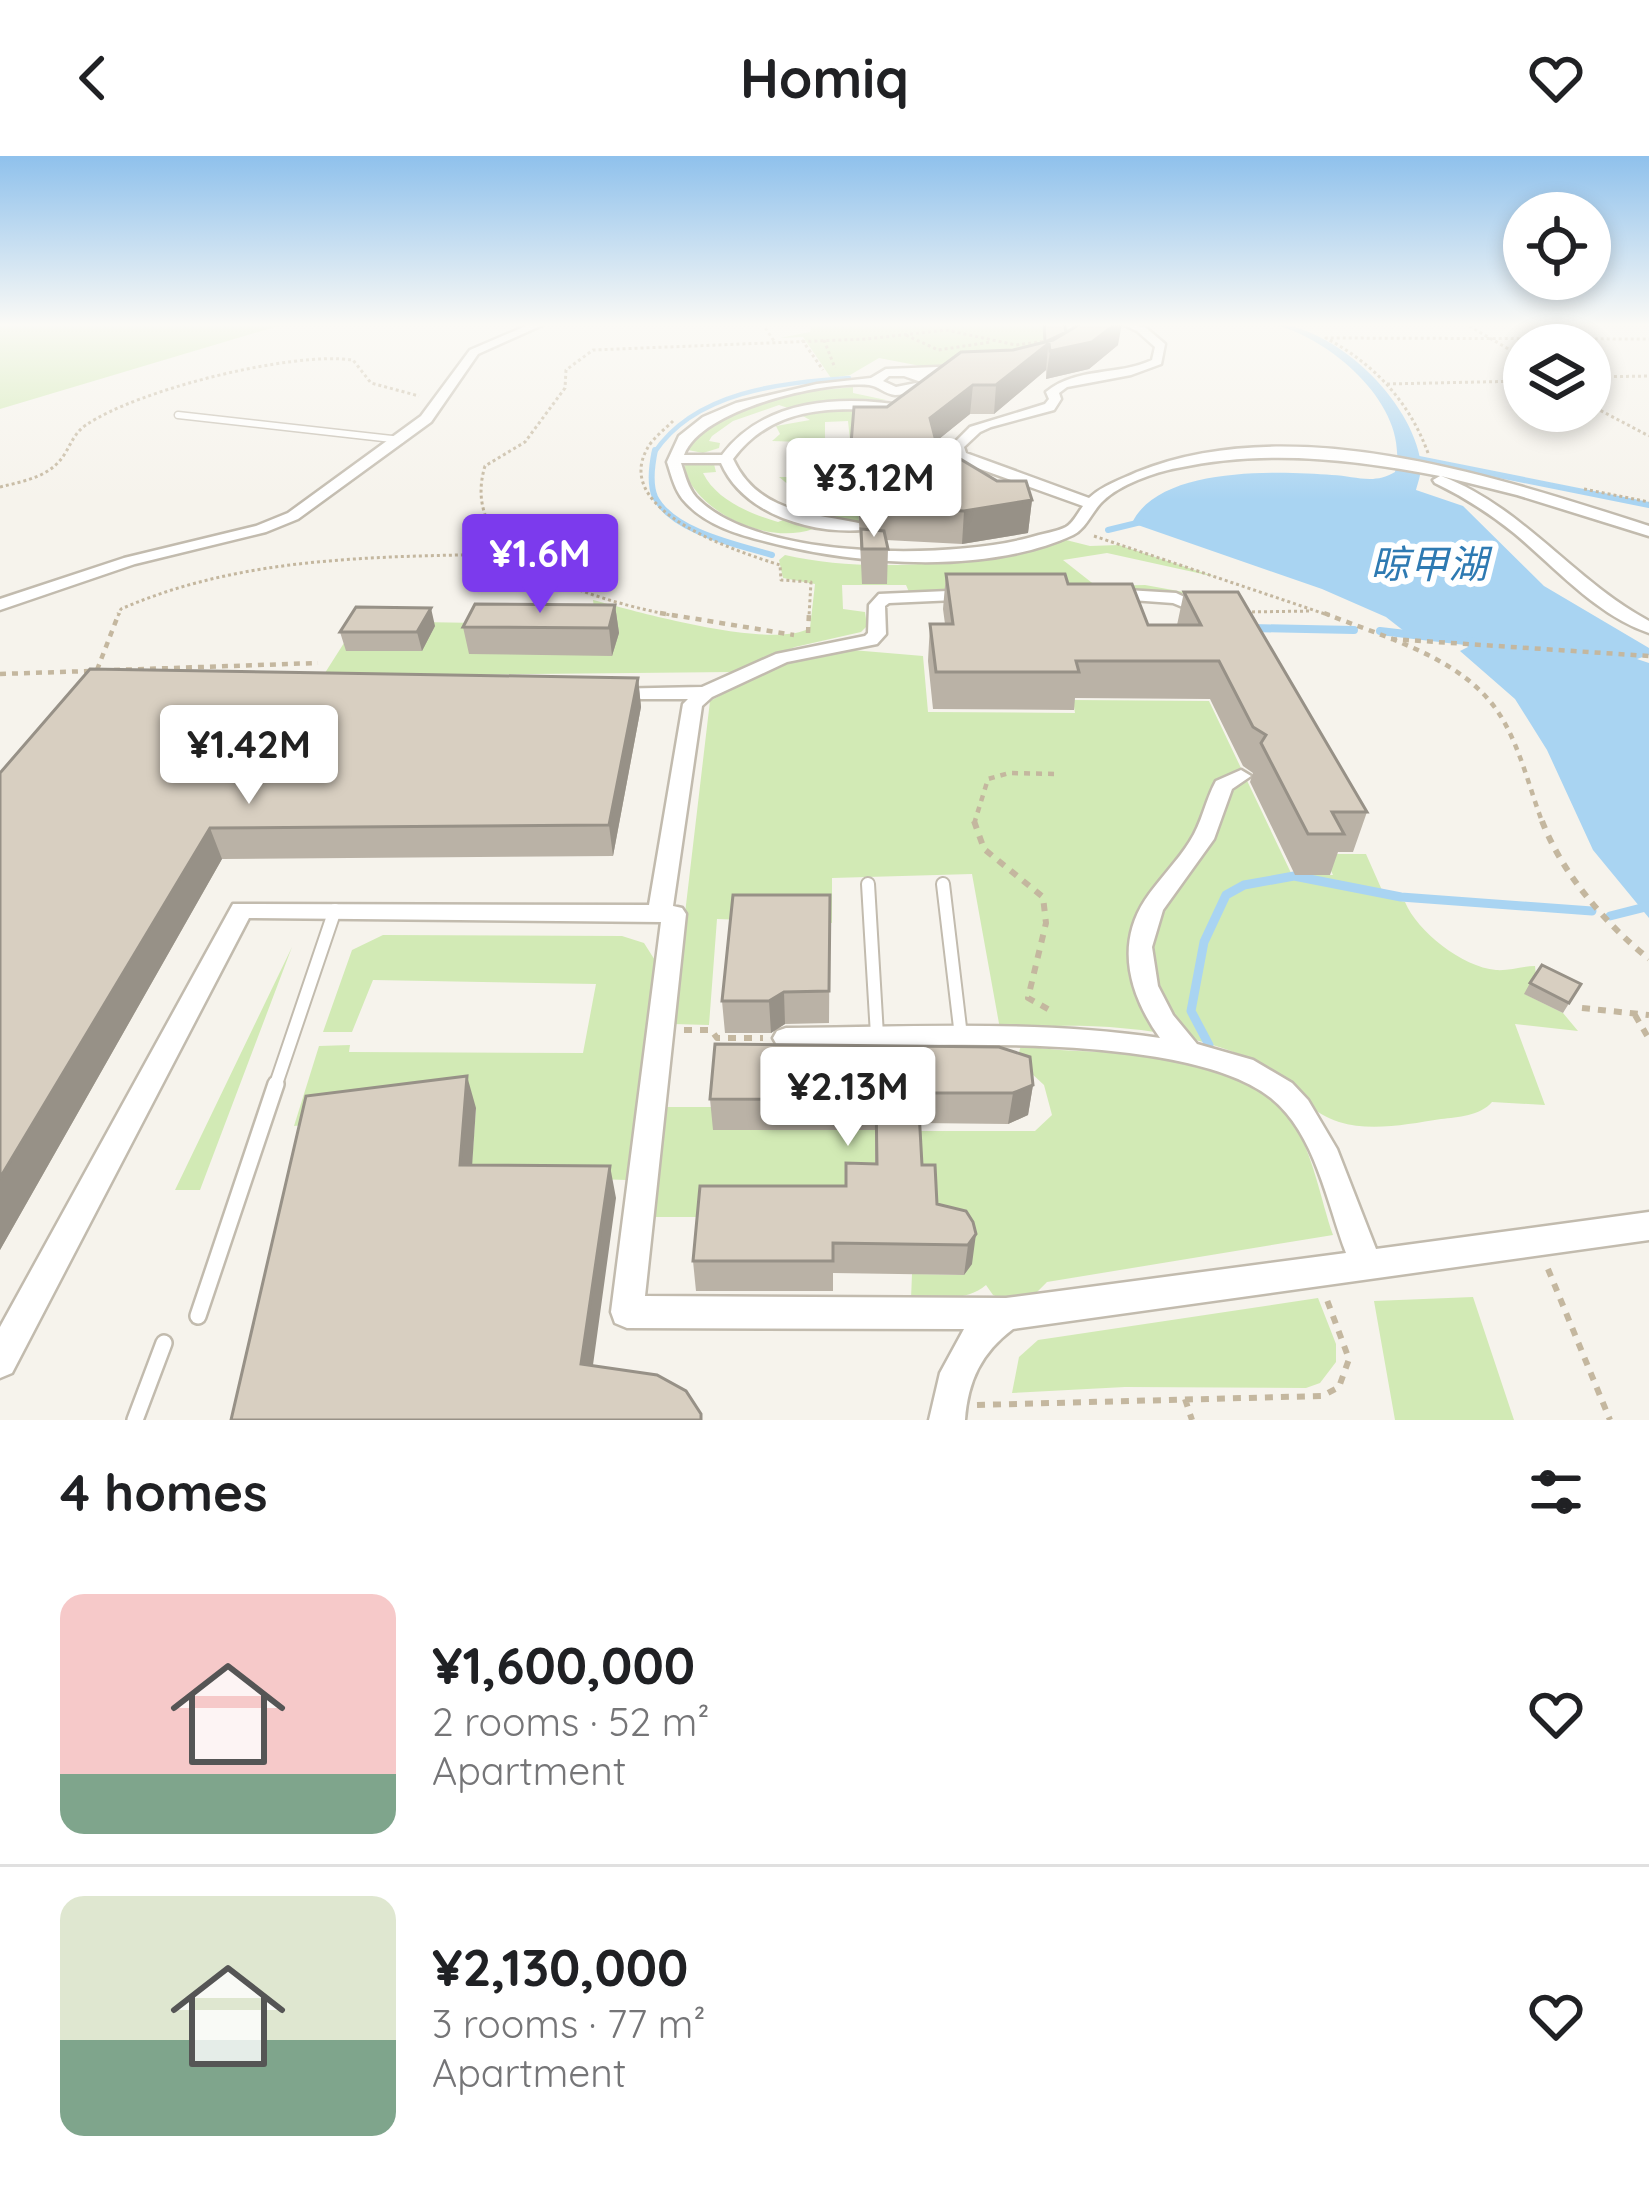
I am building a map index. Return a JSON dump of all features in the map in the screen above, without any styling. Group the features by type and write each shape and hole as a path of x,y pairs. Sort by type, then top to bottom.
{"street":[{"path":"0,605 130,561 262,529 293,516 426,419 453,382"},
{"path":"927,382 894,391 874,382 820,386 740,405 687,434 675,471 685,494 740,530 856,557 947,556 1006,548 1072,530 1090,503 1130,479 1212,457 1258,453 1372,460 1528,491 1649,530"},
{"path":"1078,382 1052,392 1055,399 1050,407 981,426 957,447 960,455 974,462 1090,503"},
{"path":"726,459 746,431 782,415 836,405 904,409"},
{"path":"676,459 726,459"},
{"path":"726,459 731,476 745,493 767,506 858,527"},
{"path":"1372,460 1461,488 1593,595 1649,628"},
{"path":"812,548 831,524"},
{"path":"659,913 693,704 705,693 796,653 871,640 877,634 877,605 885,598 1001,595"},
{"path":"1097,595 1176,598 1210,614"},
{"path":"589,693 705,693"},
{"path":"1190,1053 1162,1026 1147,996 1141,963 1144,934 1150,911 1202,840 1222,786 1241,776"},
{"path":"0,1361 241,910 674,914 627,1312 1006,1315 1649,1226"},
{"path":"786,1038 1084,1042 1190,1053 1255,1071 1283,1092 1313,1133 1366,1263"},
{"path":"947,1414 956,1372 978,1332 1006,1315"}],"lane":[{"path":"178,415 401,440"},
{"path":"868,884 877,1039"},
{"path":"943,884 962,1039"},
{"path":"197,1316 335,910"},
{"path":"135,1420 164,1343"}],"path":[{"path":"1386,382 1412,414 1433,458"},
{"path":"1388,384 1479,382"},
{"path":"1611,416 1649,436"},
{"path":"1580,488 1649,502"},
{"path":"1072,530 1318,611 1450,666 1482,691 1503,719 1546,835 1568,870 1620,935 1649,958"},
{"path":"98,670 121,610 160,592 322,558 508,554"},
{"path":"1210,614 1318,611"},
{"path":"1387,639 1649,656"},
{"path":"0,674 318,663"},
{"path":"1058,774 1009,773 988,778 973,831 978,847 1043,897 1046,922 1028,998 1071,1024 1084,1042"},
{"path":"1582,1008 1649,1016"},
{"path":"1635,1016 1649,1040"},
{"path":"661,1029 712,1030 717,1038 786,1038"},
{"path":"1537,1241 1610,1420"},
{"path":"947,1414 1322,1396 1339,1387 1349,1359 1316,1270"},
{"path":"1185,1399 1192,1420"}],"green space":[{"path":"0,382 90,382 0,409"},
{"path":"853,387 853,393 886,400 779,405 733,421 712,436 709,441 720,443 719,448 703,453 688,450 718,419 738,409 786,395"},
{"path":"832,408 858,409 853,443 842,443 850,440 848,421 825,422 825,440 833,443 772,441 780,434 776,426 810,420 801,415"},
{"path":"687,462 714,464 716,472 703,473 735,505 778,522 788,518 813,529 776,533 737,522 704,500 683,469"},
{"path":"779,477 835,477 827,480 828,503 858,504 859,522 795,510 795,490"},
{"path":"1062,539 1090,546 1119,545 1216,577 1107,553 1063,560 1096,586 1145,585 1195,594 1107,589 909,592 906,585 842,585 843,609 865,612 867,626 861,632 795,647 732,672 323,676 358,621 596,625 593,600 704,627 792,634 810,628 815,584 783,578 779,560 785,555 853,564 924,564"},
{"path":"852,650 923,656 928,712 1075,713 1073,700 1209,701 1292,875 1333,875 1323,854 1366,854 1385,897 1405,902 1420,924 1455,955 1496,970 1535,966 1536,975 1525,994 1563,1013 1578,1031 1515,1024 1545,1105 1492,1102 1461,1116 1390,1126 1351,1125 1311,1108 1245,1058 1204,1042 1117,1028 1000,1029 972,874 832,878 832,923 717,919 709,1025 672,1024 710,701 796,661"},
{"path":"383,935 622,936 644,943 658,965 627,1180 471,1175 476,1109 294,1126 319,1046 350,1045 349,1052 583,1053 596,984 373,980 352,1032 323,1032 352,950"},
{"path":"292,947 200,1190 175,1190"},
{"path":"1021,1045 1168,1057 1237,1075 1267,1095 1293,1123 1333,1235 1047,1282 1033,1296 1011,1303 993,1295 986,1285 960,1297 911,1299 912,1274 964,1275 920,1195 916,1131 1035,1131 1052,1115 1044,1085 1017,1060"},
{"path":"664,1107 715,1107 713,1130 876,1130 876,1192 840,1217 651,1217"},
{"path":"1473,1297 1514,1420 1395,1420 1374,1301"},
{"path":"1318,1298 1336,1344 1336,1362 1320,1383 1306,1388 1125,1387 1012,1393 1019,1357 1038,1340"}],"water":[{"name":"晾甲湖","path":"1364,382 1377,382 1402,414 1421,466 1416,490 1463,506 1544,586 1649,648 1649,655 1637,659 1649,663 1649,918 1593,850 1547,750 1515,699 1460,651 1468,647 1463,641 1409,635 1386,617 1322,589 1132,523 1146,504 1167,491 1222,476 1282,473 1372,479 1395,472 1397,447 1391,422"}],"building":[{"path":"921,382 1000,382 973,385 930,418 937,445 997,481 1026,481 1032,500 964,511 879,507 880,512 861,512 860,501 867,500 868,491 860,486 858,446 851,444 854,407 887,407"},
{"path":"861,529 884,531 888,549 862,549"},
{"path":"946,574 1065,574 1068,584 1132,584 1148,625 1201,625 1184,592 1238,592 1367,812 1332,812 1344,834 1308,834 1261,743 1266,735 1253,727 1219,661 1076,661 1079,672 936,672 930,624 953,624"},
{"path":"475,604 615,605 609,628 463,627"},
{"path":"356,607 431,608 417,632 340,632"},
{"path":"90,669 638,678 609,825 210,828 0,1178 0,773"},
{"path":"733,895 830,895 829,991 784,992 769,1001 722,1001"},
{"path":"1542,965 1581,984 1569,1003 1530,983"},
{"path":"715,1044 999,1047 1030,1057 1033,1085 1013,1093 918,1093 922,1165 935,1165 937,1204 966,1211 973,1222 976,1234 968,1245 833,1243 833,1261 693,1261 700,1186 846,1186 846,1163 877,1164 876,1100 710,1099"},
{"path":"467,1076 460,1165 610,1166 581,1364 657,1375 686,1391 701,1420 231,1420 306,1096"}],"waterway":[{"path":"655,452 671,432 716,403 807,382"},
{"path":"655,452 652,486 664,509 691,528 772,555"},
{"path":"1409,457 1649,505"},
{"path":"1108,530 1141,522"},
{"path":"1252,628 1354,630"},
{"path":"1380,631 1474,642"},
{"path":"1209,1045 1191,1011 1204,942 1226,895 1244,885 1294,876 1401,897 1592,911"},
{"path":"1610,916 1649,906"}]}
